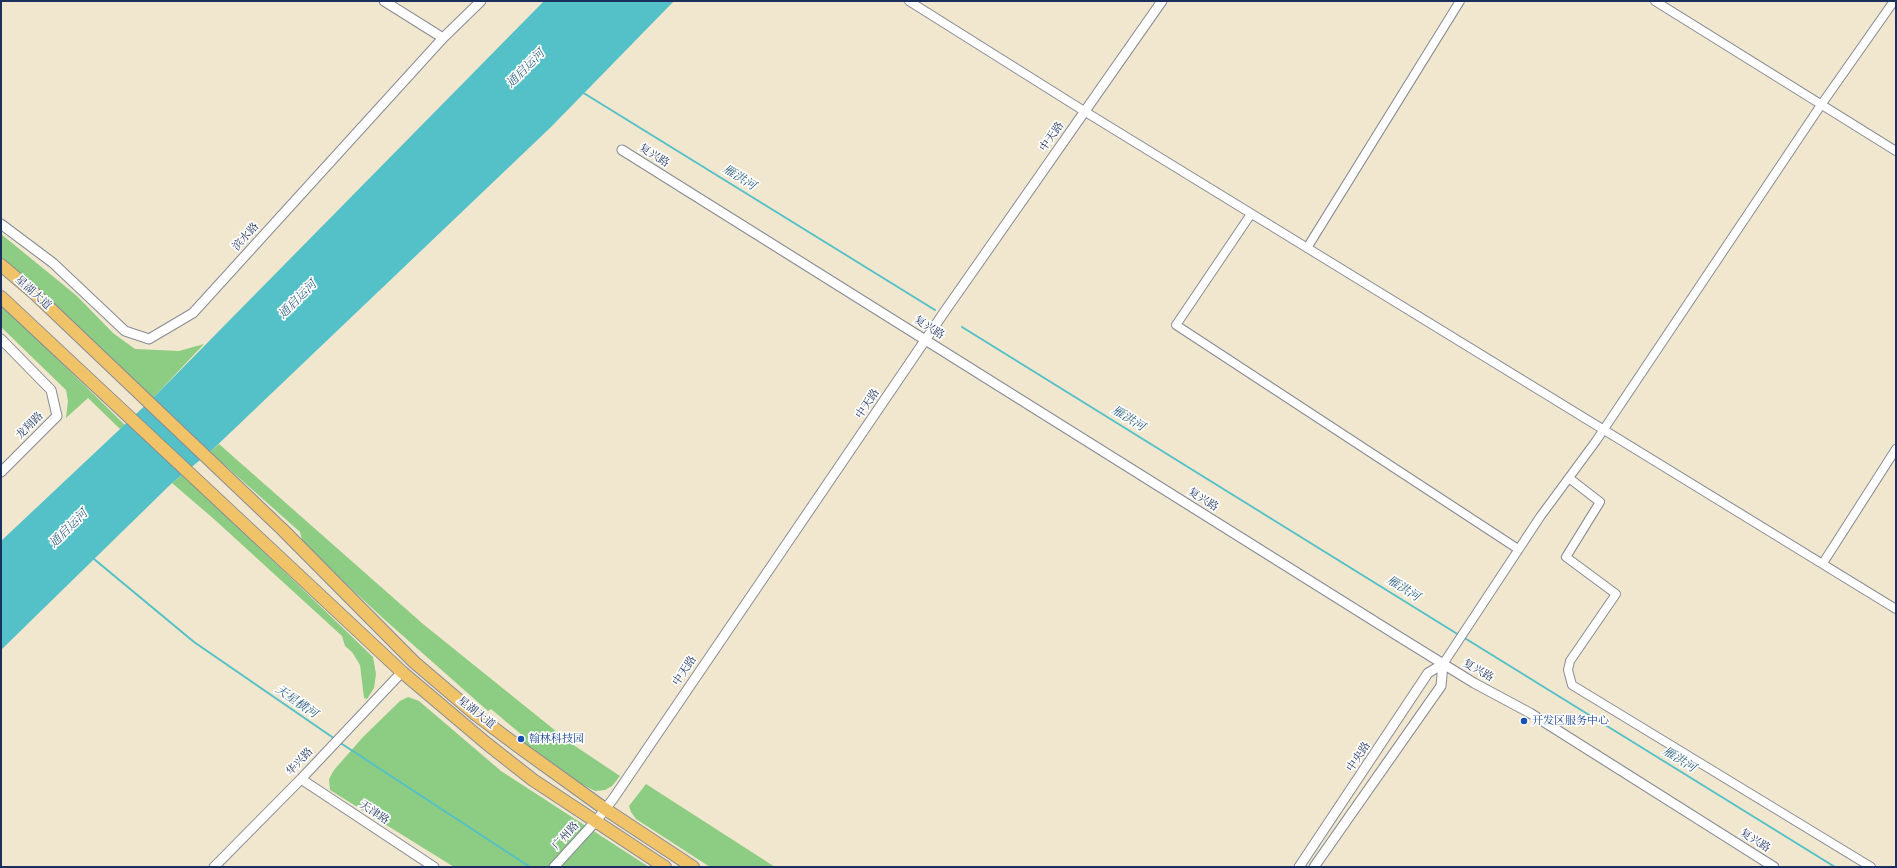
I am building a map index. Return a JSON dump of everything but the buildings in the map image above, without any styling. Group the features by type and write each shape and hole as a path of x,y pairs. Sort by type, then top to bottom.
{"main road":[{"name":"星湖大道","path":"1,265 65,322 283,530 414,662 475,714 605,809 693,867"},
{"name":"星湖大道","path":"1,297 48,339 267,547 290,566 402,672 486,744 533,780 665,867"}],"street":[{"path":"384,1 443,38"},
{"name":"滨水路","path":"1,224 53,263 125,331 149,339 193,313 443,38 481,1"},
{"path":"909,1 1251,214 1896,609"},
{"name":"中天路","path":"596,821 1084,111 1162,1"},
{"path":"1307,248 1460,1"},
{"path":"1656,1 1896,151"},
{"path":"1314,867 1441,686 1443,664 1518,549 1603,429 1894,1"},
{"name":"复兴路","path":"622,150 1443,664 1474,683 1530,713 1774,867"},
{"path":"1251,214 1176,325 1518,549"},
{"name":"龙翔路","path":"1,339 51,390 57,416 1,472"},
{"path":"1823,563 1896,449"},
{"path":"1569,478 1600,502 1566,557 1616,594 1570,661 1568,670 1572,685 1871,867"},
{"name":"中央路","path":"1299,867 1428,673 1443,664"},
{"name":"华兴路","path":"214,867 302,779 402,672"},
{"name":"天津路","path":"302,779 434,867"},
{"name":"广州路","path":"555,866 596,821"}],"green space":[{"path":"1,234 77,296 113,333 135,349 179,351 204,344 153,398 1,258"},
{"path":"1,306 34,336 125,425 120,429 88,398 66,418 68,401 66,390 1,327"},
{"path":"219,444 423,624 572,744 620,776 612,786 605,790 595,791 581,784 518,739 522,735 491,709 488,711 385,620 303,544 300,532 210,452"},
{"path":"183,474 373,657 376,674 374,688 367,699 364,698 360,665 352,652 345,646 342,636 215,520 172,483"},
{"path":"408,697 419,701 501,771 649,867 454,867 330,790 329,779 334,770 363,737 400,701"},
{"path":"646,784 775,867 710,867 636,819 629,806"}],"water":[{"name":"通启运河","path":"544,1 674,1 551,127 210,452 172,483 1,650 1,541 153,398"}],"waterway":[{"name":"雁洪河","path":"582,92 935,310"},
{"name":"雁洪河","path":"962,327 1459,635"},
{"name":"天星横河","path":"94,559 194,642 335,739"},
{"name":"雁洪河","path":"1463,637 1835,867"},
{"name":"天星横河","path":"339,742 530,867"}],"place":[{"name":"开发区服务中心","path":"1524,721"},
{"name":"翰林科技园","path":"521,739"}]}
